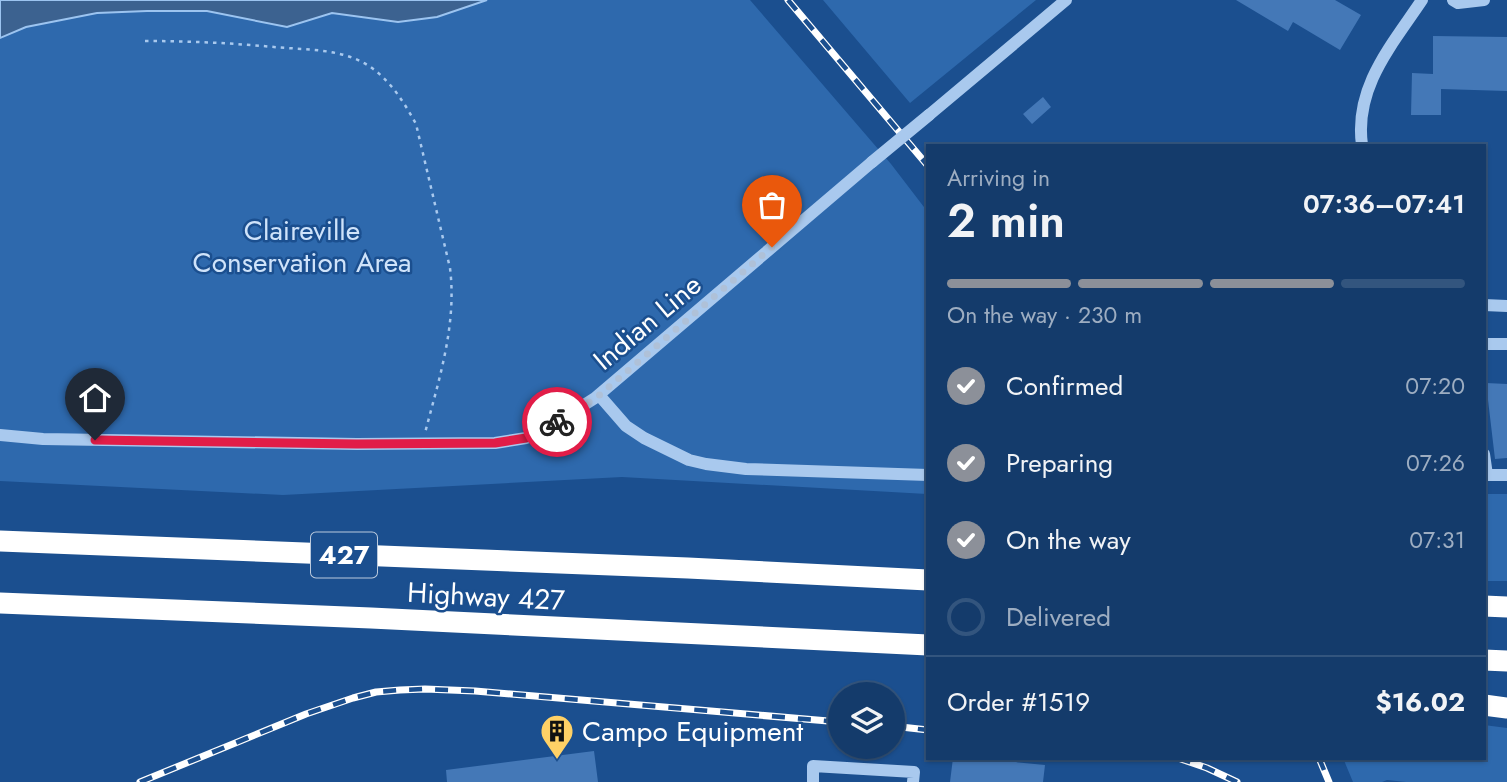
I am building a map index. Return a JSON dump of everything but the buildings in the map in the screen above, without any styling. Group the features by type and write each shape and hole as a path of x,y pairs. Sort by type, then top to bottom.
{"highway":[{"name":"Highway 427","path":"0,541 926,580"},
{"name":"Highway 427","path":"0,603 926,645"},
{"path":"1486,607 1507,607"},
{"path":"1486,660 1507,661"},
{"path":"1486,705 1507,708"}],"street":[{"name":"Indian Line","path":"0,435 43,439 357,444 495,443 526,438 548,428 599,395 1066,0"},
{"path":"1362,144 1363,114 1370,83 1422,0"},
{"path":"1453,0 1458,3 1484,0"},
{"path":"1486,305 1507,306"},
{"path":"1486,344 1507,344"},
{"path":"599,395 626,426 654,444 689,460 746,469 926,475"},
{"path":"1486,468 1487,475 1507,475"},
{"path":"813,782 813,766 914,772 913,782"}],"path":[{"path":"145,41 238,44 343,55 357,59 382,76 405,104 416,124 453,290 447,350 422,443"}],"green space":[{"name":"Claireville Conservation Area","path":"0,0 750,0 891,164 926,210 926,494 622,477 283,495 0,481"},
{"path":"823,0 1036,0 910,103"},
{"path":"1486,494 1507,494 1507,581 1486,581"},
{"path":"1486,725 1507,728 1507,782 1353,782 1344,760 1486,760"}],"shaded area":[{"path":"0,0 487,0 437,17 398,22 332,13 287,27 207,11 97,13 26,27 0,38"}],"railway":[{"path":"788,0 926,164"},
{"path":"140,782 306,714 376,692 425,689 475,691 828,721"},
{"path":"905,727 926,730"},
{"path":"1184,760 1237,782"},
{"path":"1320,760 1329,782"}],"way so far":[{"path":"557,422 596,398 772,247"}],"place":[{"name":"Campo Equipment","path":"557,761"}],"route":[{"path":"95,440 495,443 526,438 557,422"}]}
